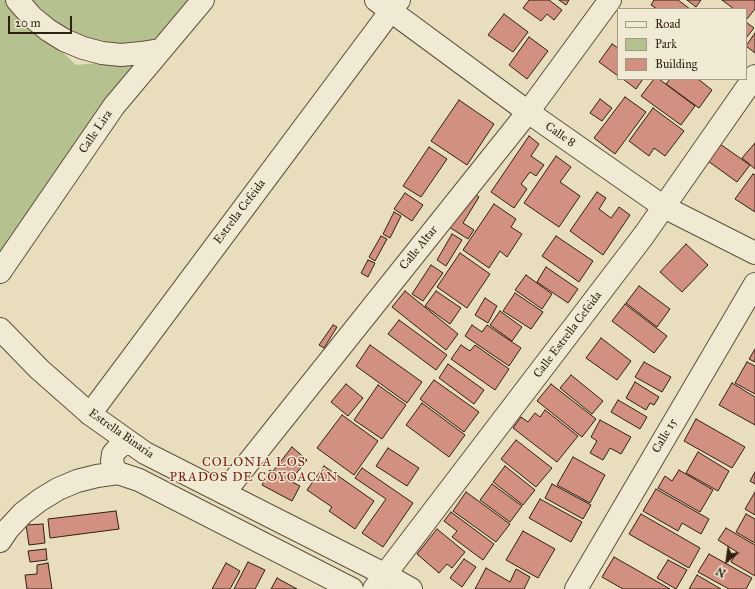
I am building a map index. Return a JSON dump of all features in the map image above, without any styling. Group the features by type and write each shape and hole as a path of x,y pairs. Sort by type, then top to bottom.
{"street":[{"path":"17,0 32,17 48,30 64,40 83,48 102,53 121,55 141,54 160,50"},
{"name":"Calle Lira","path":"0,272 114,106 203,0"},
{"name":"Calle Altar","path":"224,493 528,112 610,0"},
{"name":"Calle 8","path":"388,3 528,112 664,207 755,253"},
{"name":"Estrella Cefeida","path":"90,414 388,3"},
{"name":"Calle Estrella Cefeida","path":"380,582 664,207 755,76"},
{"name":"Calle 15","path":"576,589 755,284"},
{"name":"Estrella Binaria","path":"0,328 38,369 90,414 145,453 224,493 380,582 411,589"},
{"path":"118,473 114,468 112,461 113,454 124,444 132,444"},
{"path":"0,541 8,529 23,513 58,489 90,477 118,473 139,480 352,589"}],"green space":[{"path":"0,0 12,0 21,13 76,65 142,59 0,267"},
{"path":"31,0 199,0 166,37 151,43 82,43 62,32 46,13"}],"building":[{"path":"529,0 549,0 562,10 554,20 547,14 541,21 523,8"},
{"path":"559,0 569,0 566,5"},
{"path":"654,0 678,0 689,8 656,8 651,5"},
{"path":"687,0 701,0 696,7"},
{"path":"722,0 755,0 755,9 747,19 747,8 733,8"},
{"path":"504,14 528,32 513,52 488,35"},
{"path":"747,23 754,28 747,37"},
{"path":"755,33 755,53 747,47"},
{"path":"529,37 548,51 527,79 509,65"},
{"path":"612,44 617,47 617,75 599,62"},
{"path":"624,80 642,80 636,89"},
{"path":"653,80 660,80 695,106 681,125 641,96"},
{"path":"669,80 699,80 712,90 699,108 666,84"},
{"path":"625,97 646,112 615,154 594,138"},
{"path":"600,99 612,108 602,121 590,113"},
{"path":"459,100 494,124 467,165 431,141"},
{"path":"653,108 684,131 665,156 654,148 649,156 629,141"},
{"path":"529,136 539,144 531,156 544,165 536,176 530,172 521,184 527,189 514,208 491,192"},
{"path":"755,143 755,169 742,158"},
{"path":"720,144 750,165 737,182 708,161"},
{"path":"429,147 447,159 421,197 403,186"},
{"path":"556,156 571,167 560,182 580,196 559,227 524,203"},
{"path":"753,174 755,175 755,212 735,199"},
{"path":"472,192 479,197 463,223 474,230 468,239 449,227"},
{"path":"597,192 606,198 599,209 611,218 619,207 630,215 603,255 570,231"},
{"path":"405,193 423,205 412,221 394,209"},
{"path":"494,204 516,219 511,227 522,234 507,257 500,251 489,268 463,250"},
{"path":"394,212 401,216 390,238 383,234"},
{"path":"452,234 462,240 446,266 437,260"},
{"path":"381,236 387,239 375,261 369,257"},
{"path":"556,236 593,261 579,282 542,256"},
{"path":"686,244 708,265 682,292 660,272"},
{"path":"460,253 490,274 467,308 437,287"},
{"path":"368,260 375,263 368,277 361,273"},
{"path":"431,265 443,273 423,301 412,294"},
{"path":"546,267 578,289 568,303 537,282"},
{"path":"526,275 552,294 542,309 515,290"},
{"path":"639,286 670,309 657,327 626,303"},
{"path":"405,291 458,334 446,350 392,307"},
{"path":"436,291 461,308 450,324 425,306"},
{"path":"515,293 543,312 531,329 503,311"},
{"path":"485,298 497,306 488,323 475,315"},
{"path":"625,304 667,336 654,353 612,321"},
{"path":"500,311 522,327 512,341 490,325"},
{"path":"399,320 447,355 436,370 388,334"},
{"path":"333,325 337,327 324,348 319,345"},
{"path":"472,325 482,332 487,325 521,348 509,366 465,336"},
{"path":"601,338 631,361 617,380 586,358"},
{"path":"370,345 422,382 407,403 356,366"},
{"path":"461,345 470,351 475,345 509,369 495,390 451,359"},
{"path":"755,349 755,362 749,359"},
{"path":"644,362 671,377 662,392 635,377"},
{"path":"747,362 755,366 755,394 735,383"},
{"path":"448,364 484,390 474,404 439,378"},
{"path":"571,375 603,401 592,414 560,388"},
{"path":"434,380 479,412 464,432 420,399"},
{"path":"635,382 659,397 654,405 650,403 646,410 626,398"},
{"path":"732,383 755,397 755,425 719,405"},
{"path":"346,384 363,398 348,416 331,402"},
{"path":"551,384 596,419 582,437 537,401"},
{"path":"378,385 406,405 382,439 354,420"},
{"path":"618,400 647,417 640,429 611,412"},
{"path":"422,403 465,435 449,457 406,425"},
{"path":"545,410 578,436 557,462 513,428 521,417 528,422 535,413 540,417"},
{"path":"342,415 378,441 354,475 317,448"},
{"path":"696,419 745,447 732,468 684,441"},
{"path":"600,420 631,437 621,454 610,448 603,460 590,453 597,441 591,437"},
{"path":"516,440 552,468 536,487 501,459"},
{"path":"292,447 307,460 290,481 300,486 292,501 262,485 270,470 273,471"},
{"path":"388,448 419,468 407,486 376,466"},
{"path":"698,452 729,471 718,491 686,473"},
{"path":"573,457 605,475 590,503 557,485"},
{"path":"324,466 374,501 355,529 329,511 332,507 307,490"},
{"path":"505,466 535,490 523,505 493,482"},
{"path":"362,468 413,503 383,547 362,533 386,499 355,478"},
{"path":"679,470 713,490 700,512 658,488 665,476 672,481"},
{"path":"755,472 755,484 750,481"},
{"path":"492,484 522,506 510,522 480,500"},
{"path":"552,484 591,505 583,519 545,498"},
{"path":"656,489 709,519 701,534 682,523 678,531 643,511"},
{"path":"466,492 510,524 496,542 453,511"},
{"path":"755,492 755,515 745,509"},
{"path":"540,499 582,522 571,542 529,518"},
{"path":"116,511 119,529 50,538 48,519"},
{"path":"451,512 494,544 483,560 452,537 457,531 444,521"},
{"path":"641,514 700,548 689,568 629,534"},
{"path":"746,514 755,519 755,543 736,532"},
{"path":"43,524 45,543 29,545 26,525"},
{"path":"726,528 755,545 755,576 731,562 737,552 718,540"},
{"path":"437,529 465,552 452,568 447,564 439,573 417,554"},
{"path":"523,531 555,549 538,578 506,560"},
{"path":"46,549 47,560 30,562 28,551"},
{"path":"709,554 752,578 746,589 729,589 698,572"},
{"path":"614,557 670,589 623,589 602,577"},
{"path":"464,559 476,567 462,587 450,578"},
{"path":"668,560 687,570 676,589 657,578"},
{"path":"248,562 265,570 255,589 234,589"},
{"path":"48,563 52,589 27,589 25,575 37,574 37,565"},
{"path":"226,563 240,571 230,589 212,589"},
{"path":"486,568 510,582 516,569 530,577 524,589 475,589"},
{"path":"697,575 721,589 689,589"},
{"path":"277,578 297,589 271,589"}],"district":[{"name":"COLONIA LOS PRADOS DE COYOACÁN","path":"254,470"}]}
